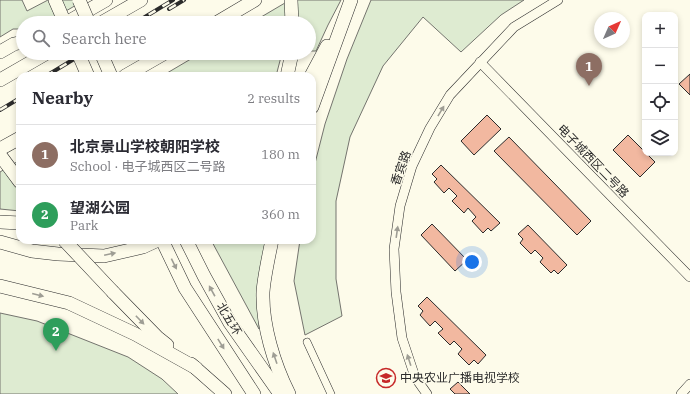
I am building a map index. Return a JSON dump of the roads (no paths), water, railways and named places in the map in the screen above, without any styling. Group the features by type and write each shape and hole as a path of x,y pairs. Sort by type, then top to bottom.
{"highway":[{"path":"55,0 62,16"},
{"path":"79,0 85,16"},
{"path":"77,16 106,0"},
{"path":"113,16 142,0"},
{"path":"228,16 255,0"},
{"path":"291,0 292,16"},
{"path":"313,72 351,0"},
{"path":"316,96 351,0"},
{"path":"0,52 16,44"},
{"path":"0,80 35,60"},
{"path":"81,60 86,72"},
{"path":"104,60 109,72"},
{"path":"132,72 152,60"},
{"path":"288,72 291,60"},
{"path":"0,149 16,140"},
{"path":"0,155 16,177"},
{"path":"0,222 16,223"},
{"path":"1,243 32,251 104,256 143,247 149,244"},
{"path":"68,244 157,337 196,368 224,394"},
{"name":"北五环","path":"164,244 185,288 254,394"},
{"name":"北五环","path":"188,244 230,323 280,394"},
{"path":"271,244 263,292 266,334 289,394"},
{"path":"0,286 69,303 135,334 196,368"}],"street":[{"name":"香宾路","path":"427,394 415,377 402,338 396,292 394,249 400,206 412,166 430,128 450,95 514,27 558,0"},
{"name":"电子城西区二号路","path":"480,62 690,277"},
{"path":"307,342 331,394"},
{"path":"681,394 690,384"}],"railway":[{"path":"147,16 173,0"},
{"path":"169,9 184,0"},
{"path":"53,72 72,60"},
{"path":"0,110 16,100"}],"place":[{"name":"北京景山学校朝阳学校","path":"589,86"},
{"name":"望湖公园","path":"56,351"},
{"name":"中央农业广播电视学校","path":"386,378"}]}
